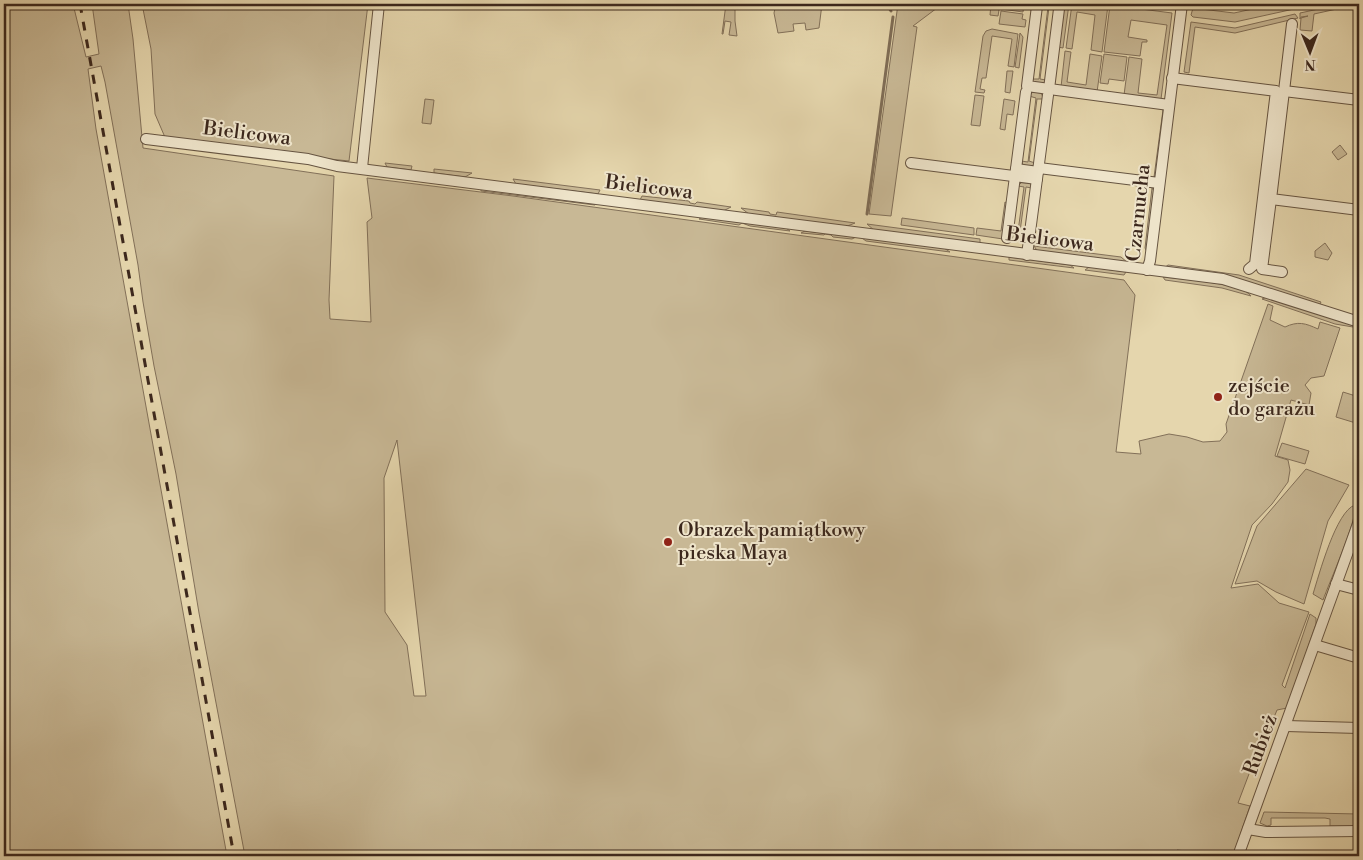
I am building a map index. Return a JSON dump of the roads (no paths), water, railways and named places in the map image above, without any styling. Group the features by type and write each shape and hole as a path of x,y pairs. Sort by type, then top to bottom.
{"street":[{"path":"362,168 379,4"},
{"name":"Czarnucha","path":"1182,4 1150,261 1147,270 1235,282 1359,322"},
{"path":"1038,6 1027,86 1048,92 1169,105"},
{"path":"1027,255 1059,9"},
{"path":"1282,272 1262,270 1292,24"},
{"path":"1172,78 1276,91 1254,264 1249,269"},
{"path":"1284,91 1359,100"},
{"path":"1007,238 1009,199 1016,173 1026,92"},
{"name":"Bielicowa","path":"146,139 308,159 337,166 1147,270"},
{"path":"911,163 1159,184"},
{"path":"1271,199 1359,210"},
{"name":"Rubież","path":"1238,856 1359,521"},
{"path":"1336,584 1359,590"},
{"path":"1315,645 1359,658"},
{"path":"1286,726 1359,728"},
{"path":"1248,829 1266,832 1359,831"}],"waterway":[{"path":"877,4 889,8 891,11"},
{"path":"867,214 893,17"}],"railway":[{"path":"80,4 234,856"}],"place":[{"name":"zejście do garażu","path":"1218,397"},
{"name":"Obrazek pamiątkowy pieska Maya","path":"668,542"}]}
